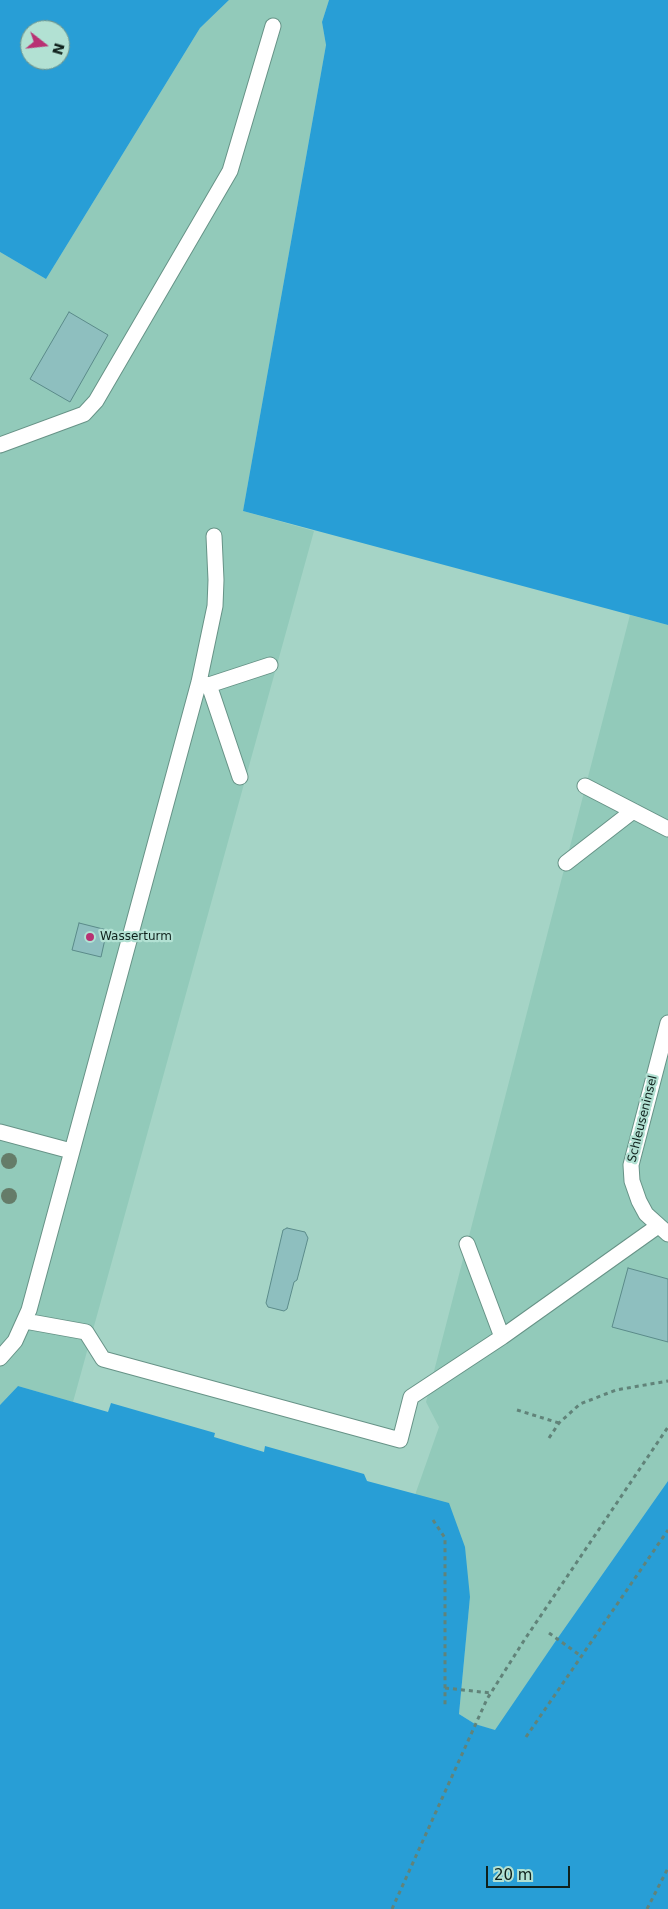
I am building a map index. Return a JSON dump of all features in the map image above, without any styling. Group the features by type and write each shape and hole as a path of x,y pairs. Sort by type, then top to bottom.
{"lane":[{"path":"0,445 84,414 96,401 230,171 273,26"},
{"path":"0,1358 15,1341 25,1322 204,683 215,606 214,536"},
{"path":"204,683 270,665"},
{"path":"204,683 240,777"},
{"path":"585,786 668,830"},
{"path":"566,863 633,811"},
{"name":"Schleuseninsel","path":"663,1230 646,1214 639,1201 632,1182 631,1165 668,1023"},
{"path":"0,1132 72,1151"},
{"path":"25,1322 86,1332 103,1359 400,1440 411,1397 663,1230"},
{"path":"467,1244 502,1337"}],"path":[{"path":"549,1438 559,1423 580,1404 599,1396 634,1386 668,1382"},
{"path":"517,1410 559,1423"},
{"path":"392,1909 491,1693 668,1428"},
{"path":"433,1520 445,1538 445,1706"},
{"path":"526,1737 668,1530"},
{"path":"549,1633 580,1656"},
{"path":"445,1688 491,1693"},
{"path":"647,1909 668,1868"}],"shaded area":[{"path":"229,0 329,0 322,22 326,45 243,511 314,531 73,1402 18,1386 0,1405 0,252 46,279 200,28"},
{"path":"630,615 668,625 668,1481 557,1639 496,1731 475,1724 459,1714 470,1597 415,1495 439,1427 426,1402"}],"water":[{"path":"0,0 229,0 200,28 46,279 0,252"},
{"path":"329,0 668,0 668,625 243,511 326,45 322,22"},
{"path":"18,1386 108,1412 111,1403 215,1433 214,1437 264,1452 265,1446 364,1474 367,1481 449,1503 465,1547 470,1597 459,1714 475,1724 495,1730 668,1481 668,1909 0,1909 0,1405"}],"building":[{"path":"69,312 108,335 70,402 30,379"},
{"name":"Wasserturm","path":"79,923 107,930 101,957 72,950"},
{"path":"287,1228 305,1232 308,1238 297,1280 294,1282 287,1309 284,1311 268,1307 266,1303 283,1230"},
{"path":"628,1268 668,1279 668,1342 612,1327"}],"place":[{"name":"Wasserturm","path":"90,937"}]}
